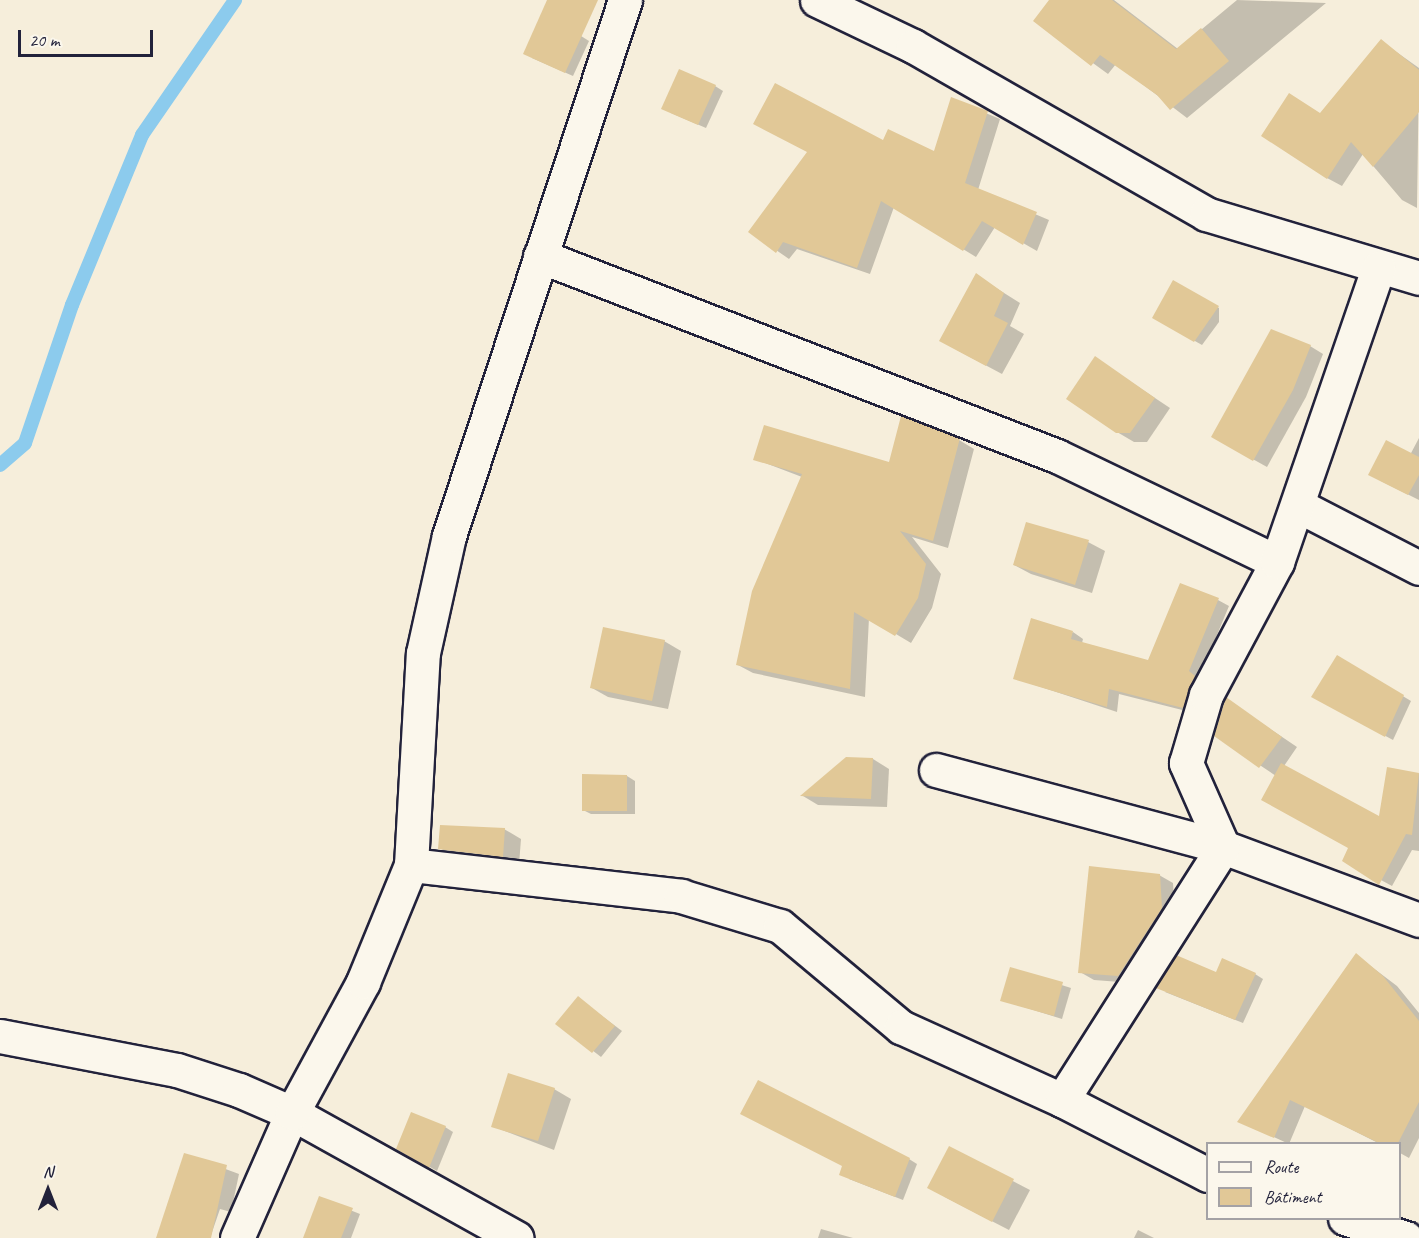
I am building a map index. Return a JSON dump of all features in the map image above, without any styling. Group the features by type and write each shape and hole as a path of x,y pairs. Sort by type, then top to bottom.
{"street":[{"path":"237,1238 292,1113 363,982 411,865 423,653 449,536 625,0"},
{"path":"817,0 913,46 1206,214 1378,268 1419,278"},
{"path":"540,256 1058,456 1277,562"},
{"path":"1223,847 1186,763 1206,695 1277,562 1299,506 1378,268"},
{"path":"1299,506 1419,568"},
{"path":"936,770 1223,847 1419,920"},
{"path":"1062,1100 1223,847"},
{"path":"411,865 681,896 780,926 901,1027 1062,1100 1206,1174"},
{"path":"0,1036 177,1070 292,1113 517,1238"},
{"path":"1351,1220 1406,1238"}],"building":[{"path":"547,0 598,0 565,73 523,54"},
{"path":"1049,0 1112,0 1176,49 1201,28 1229,61 1170,110 1157,95 1100,55 1091,66 1033,21"},
{"path":"1381,39 1419,70 1419,112 1373,167 1351,142 1327,179 1261,136 1289,93 1320,113"},
{"path":"679,69 716,85 698,125 661,109"},
{"path":"775,83 883,140 888,129 934,151 951,97 988,111 965,183 1037,212 1023,245 982,221 963,251 881,201 857,268 783,242 776,253 748,232 807,152 753,124"},
{"path":"976,273 1004,293 994,316 1008,323 986,366 939,341"},
{"path":"1173,280 1219,306 1194,342 1152,318"},
{"path":"1271,329 1311,345 1293,390 1253,461 1211,437"},
{"path":"1095,356 1155,398 1130,433 1116,433 1066,399"},
{"path":"901,416 960,438 933,541 900,531 926,564 918,598 895,636 854,612 850,689 736,665 752,591 802,474 753,460 764,425 889,462"},
{"path":"1386,440 1419,457 1419,475 1408,495 1368,475"},
{"path":"1026,522 1089,540 1075,585 1013,565"},
{"path":"1180,583 1219,598 1189,671 1195,676 1183,708 1109,689 1107,707 1013,679 1031,618 1073,631 1071,639 1148,660"},
{"path":"603,627 665,640 652,701 590,688"},
{"path":"1337,655 1404,695 1385,737 1311,697"},
{"path":"1226,697 1282,737 1259,768 1214,736"},
{"path":"846,757 873,758 871,799 800,796"},
{"path":"1281,763 1379,816 1387,767 1419,773 1412,835 1406,834 1379,885 1342,861 1348,848 1261,800"},
{"path":"582,774 627,775 627,811 582,811"},
{"path":"440,825 505,828 503,857 438,849"},
{"path":"1089,866 1160,874 1162,908 1118,976 1078,973"},
{"path":"1356,953 1383,976 1419,1021 1419,1102 1399,1142 1377,1142 1290,1100 1274,1138 1237,1122"},
{"path":"1176,955 1216,972 1222,958 1256,973 1235,1020 1156,988"},
{"path":"1010,967 1063,982 1054,1016 1000,1001"},
{"path":"578,996 615,1026 592,1053 555,1024"},
{"path":"508,1073 555,1088 538,1141 491,1127"},
{"path":"758,1080 910,1158 895,1197 839,1175 842,1166 740,1114"},
{"path":"411,1112 446,1126 429,1168 396,1149"},
{"path":"949,1146 1014,1179 992,1222 927,1188"},
{"path":"184,1153 227,1165 211,1238 156,1238"},
{"path":"319,1196 353,1208 341,1238 303,1238"}],"waterway":[{"path":"0,465 25,443 72,305 142,135 235,0"}]}
